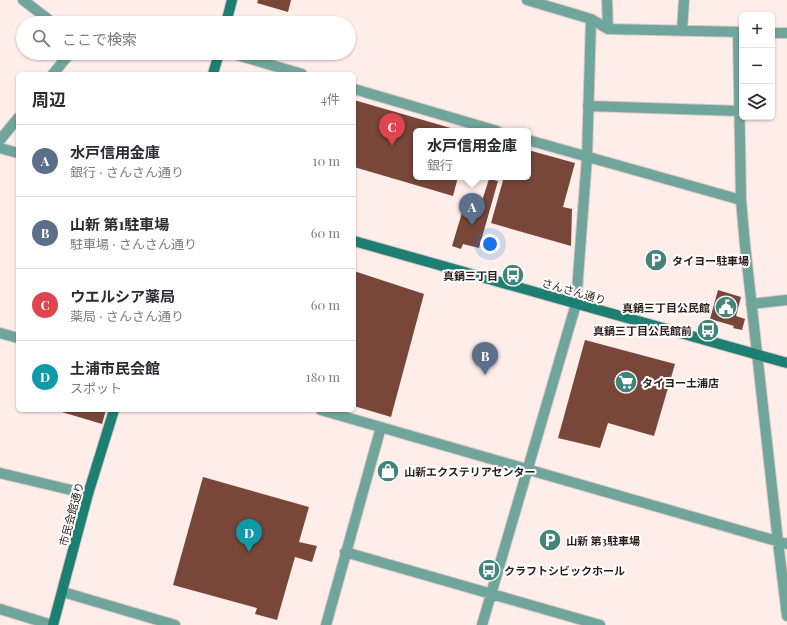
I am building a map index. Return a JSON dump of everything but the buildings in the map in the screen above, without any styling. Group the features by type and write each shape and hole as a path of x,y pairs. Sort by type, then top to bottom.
{"street":[{"path":"23,0 44,16"},
{"path":"228,16 232,0"},
{"path":"527,0 591,19 608,29 739,32"},
{"path":"607,0 608,29"},
{"path":"682,31 684,0"},
{"path":"482,625 576,304 586,157 591,19"},
{"path":"775,33 787,33"},
{"path":"740,48 740,84"},
{"path":"55,72 64,60"},
{"path":"214,72 217,60"},
{"path":"254,60 295,72"},
{"path":"356,90 487,128"},
{"path":"588,106 739,110"},
{"path":"0,140 16,120"},
{"path":"740,120 741,200 751,304 782,543 787,616"},
{"path":"531,141 741,200"},
{"path":"0,148 16,152"},
{"name":"さんさん通り","path":"356,242 787,363"},
{"path":"751,304 787,300"},
{"path":"0,333 16,337"},
{"name":"市民会館通り","path":"53,625 88,494 113,412"},
{"path":"328,412 782,543"},
{"path":"326,625 345,552 381,427"},
{"path":"0,472 88,494"},
{"path":"345,552 600,625"},
{"path":"63,592 176,625"},
{"path":"0,609 53,625"}],"place":[{"name":"ウエルシア薬局","path":"392,146"},
{"name":"水戸信用金庫","path":"472,226"},
{"name":"タイヨー駐車場","path":"656,260"},
{"name":"真鍋三丁目","path":"513,275"},
{"name":"真鍋三丁目公民館","path":"726,307"},
{"name":"真鍋三丁目公民館前","path":"708,330"},
{"name":"山新 第1駐車場","path":"485,375"},
{"name":"タイヨー土浦店","path":"626,382"},
{"name":"山新エクステリアセンター","path":"388,471"},
{"name":"山新 第3駐車場","path":"550,540"},
{"name":"土浦市民会館","path":"249,552"},
{"name":"クラフトシビックホール","path":"489,570"}]}
